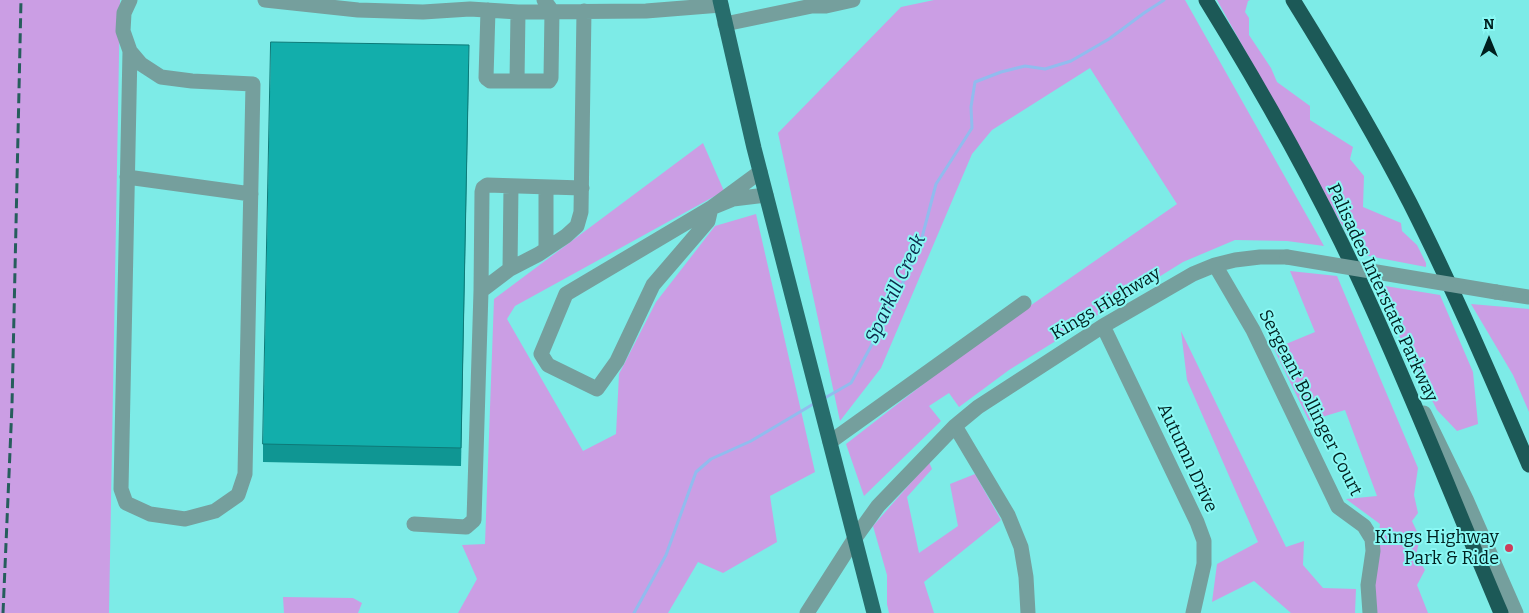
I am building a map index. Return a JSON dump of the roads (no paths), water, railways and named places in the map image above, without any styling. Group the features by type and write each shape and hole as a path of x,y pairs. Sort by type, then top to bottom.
{"highway":[{"name":"Palisades Interstate Parkway","path":"1206,0 1264,97 1304,169 1345,250 1376,315 1501,613"},
{"path":"1292,0 1350,94 1409,202 1462,313 1529,465"}],"main road":[{"path":"720,2 760,172 874,613"}],"street":[{"path":"130,0 124,13 123,31 130,51 121,489 126,503 150,514 185,518 215,512 238,495 245,474 253,84 192,81 161,77 141,64 130,51"},
{"path":"265,0 358,10 423,12 488,10 518,12 548,6 584,11 646,11 720,2"},
{"path":"725,24 768,7 798,4 826,6 853,0"},
{"path":"488,10 486,78 490,81 549,81 551,78 548,6"},
{"path":"481,291 510,269 546,249 577,226 581,212 582,188 584,11"},
{"path":"517,81 518,12"},
{"path":"711,208 708,221 653,285 617,361 597,389 548,365 541,354 566,294 711,208 760,172"},
{"path":"127,176 251,194"},
{"path":"414,524 466,527 474,520 483,188 487,185 582,188"},
{"path":"510,186 510,269"},
{"path":"546,187 546,249"},
{"path":"711,208 733,199 766,195"},
{"name":"Kings Highway","path":"807,613 878,506 955,426 978,407 1103,326 1183,279 1215,265 1251,258 1287,257 1529,297"},
{"name":"Sergeant Bollinger Court","path":"1215,265 1253,330 1338,507 1364,526 1372,540 1373,551 1368,585 1370,613"},
{"path":"830,442 1024,303"},
{"path":"1376,315 1457,479 1516,613"},
{"name":"Autumn Drive","path":"1103,326 1197,522 1204,541 1204,564 1193,613"},
{"path":"955,426 1008,515 1021,547 1026,577 1028,613"}],"waterway":[{"name":"Sparkill Creek","path":"823,399 851,383 883,324 919,249 936,184 972,128 971,107 975,82 1001,72 1025,66 1045,69 1071,61 1109,39 1164,0"},
{"name":"Sparkill Creek","path":"634,613 666,555 696,472 711,459 751,441 815,403"}],"railway":[{"path":"3,613 12,405 21,0"}],"place":[{"name":"Kings Highway Park & Ride","path":"1509,548"}]}
